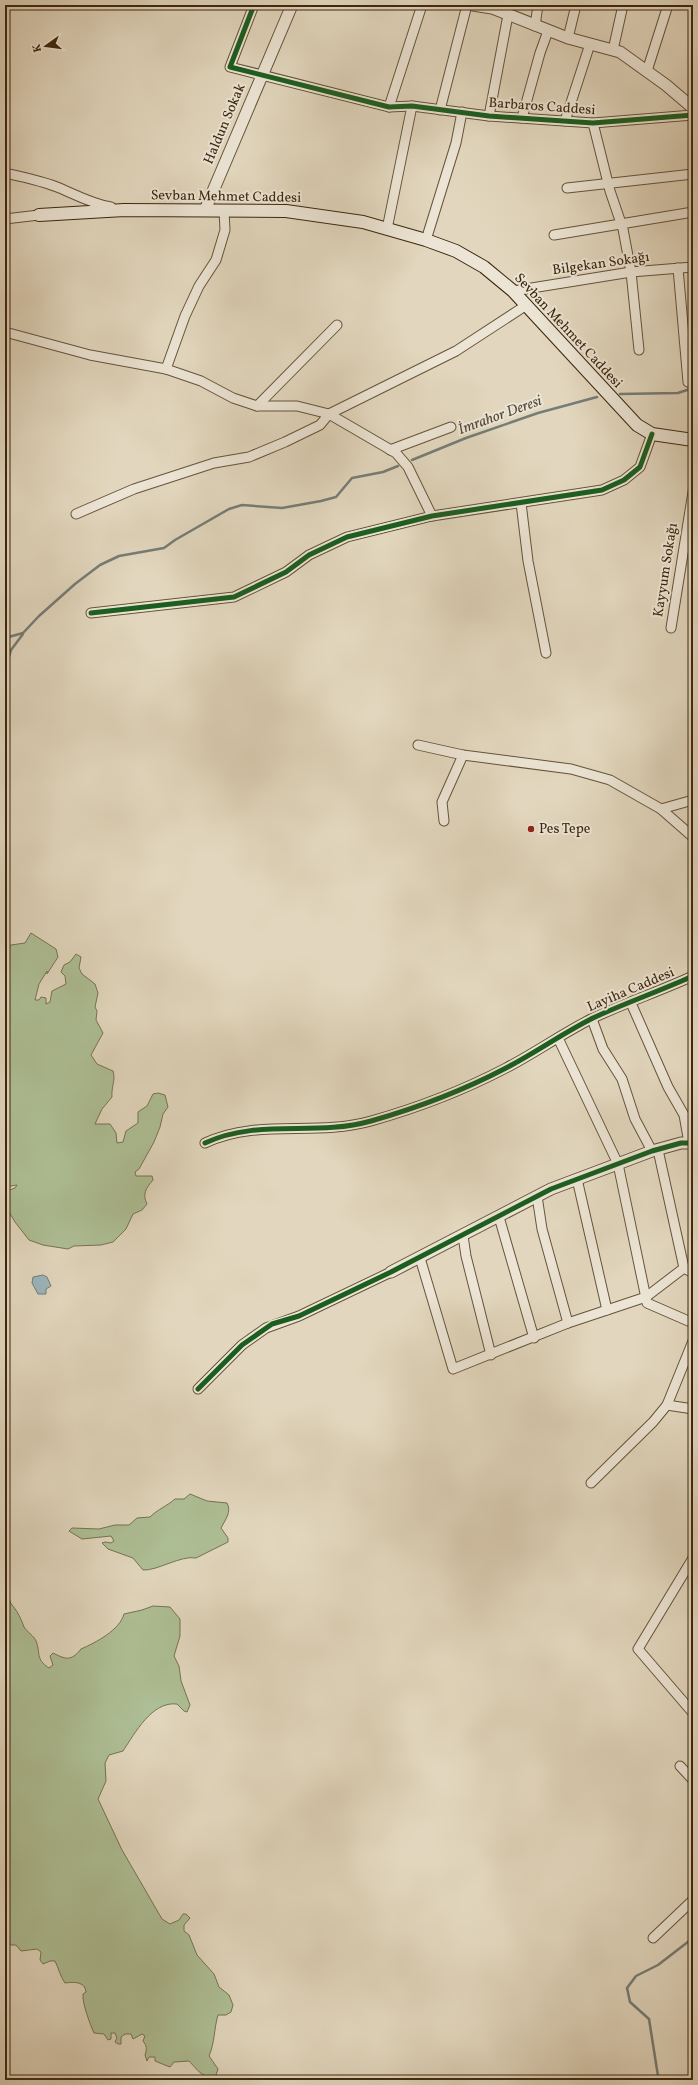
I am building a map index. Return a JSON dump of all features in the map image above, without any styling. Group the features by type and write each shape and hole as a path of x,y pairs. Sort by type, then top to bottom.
{"main road":[{"name":"Sevban Mehmet Caddesi","path":"39,215 124,210 286,211 363,222 426,240 456,251 484,267 513,291 525,306 637,425 652,434 693,440"}],"street":[{"name":"Barbaros Caddesi","path":"254,5 230,67 389,107 412,106 489,116 593,123 693,115"},
{"name":"Haldun Sokak","path":"204,210 292,5"},
{"path":"389,107 422,5"},
{"path":"440,110 467,5"},
{"path":"473,5 492,8 568,38 620,52 647,71 693,108"},
{"path":"535,26 538,5"},
{"path":"568,38 576,5"},
{"path":"613,50 623,5"},
{"path":"647,71 668,5"},
{"path":"489,116 508,15"},
{"path":"522,118 540,53 548,31"},
{"path":"565,121 590,44"},
{"path":"387,229 412,106"},
{"path":"426,240 456,143 462,112"},
{"path":"593,123 608,183 621,222 631,272 639,350"},
{"path":"5,173 61,189 95,204 124,210"},
{"path":"566,188 693,174"},
{"path":"166,369 185,316 199,286 216,260 225,230 224,210"},
{"path":"554,235 621,222 693,212"},
{"path":"5,219 39,215"},
{"name":"Bilgekan Sokağı","path":"513,291 631,272 693,267"},
{"path":"678,268 688,382"},
{"path":"76,514 134,489 214,463 249,457 285,442 320,425 329,414 456,351 525,306"},
{"path":"257,406 337,325"},
{"path":"5,332 90,355 166,369 201,381 233,398 257,406 297,406 329,414 396,453 408,467 432,516"},
{"path":"390,450 451,427"},
{"path":"91,613 234,597 286,572 309,555 347,537 432,516 602,490 624,480 640,467 652,434"},
{"name":"Kayyum Sokağı","path":"671,628 693,492"},
{"path":"521,503 528,561 546,653"},
{"path":"418,746 463,755 571,769 610,780 662,809 693,837"},
{"path":"444,821 442,802 463,755"},
{"path":"662,809 693,800"},
{"name":"Layiha Caddesi","path":"205,1143 232,1132 247,1130 338,1128 371,1121 422,1104 483,1080 592,1019 693,976"},
{"path":"198,1389 242,1345 266,1328 299,1316 420,1258 537,1196 577,1179 655,1150 681,1143 691,1143 684,1114 668,1087 631,1003"},
{"path":"592,1019 603,1049 622,1079 635,1119 655,1150 684,1268 693,1273"},
{"path":"558,1038 618,1164 647,1303 693,1323"},
{"path":"577,1179 607,1310"},
{"path":"537,1196 542,1229 568,1323"},
{"path":"499,1217 534,1338"},
{"path":"463,1236 466,1256 491,1355"},
{"path":"420,1258 454,1369 568,1323 646,1297 684,1268"},
{"path":"591,1483 653,1422 667,1405 693,1341"},
{"path":"667,1405 693,1409"},
{"path":"693,1558 638,1649 693,1713"},
{"path":"680,1766 693,1780"},
{"path":"653,1938 693,1900"}],"green space":[{"path":"31,933 56,949 58,957 39,984 35,1000 39,1000 41,997 46,998 46,1004 50,1002 52,991 66,984 65,976 61,972 64,965 70,962 76,954 81,957 79,968 82,974 95,984 98,993 95,1007 97,1011 96,1020 103,1033 91,1055 97,1064 113,1071 114,1077 112,1097 102,1109 95,1124 110,1124 116,1133 117,1143 123,1142 126,1131 138,1123 138,1112 147,1106 153,1094 158,1093 165,1095 168,1107 163,1114 154,1142 139,1169 135,1172 136,1176 152,1176 153,1180 147,1188 145,1194 147,1204 142,1210 133,1214 126,1229 113,1242 101,1245 74,1246 68,1249 43,1245 29,1240 15,1222 5,1205 7,1191 15,1188 17,1185 5,1187 5,952 11,945 25,943"},
{"path":"190,1494 207,1501 227,1503 229,1510 221,1528 228,1538 228,1542 196,1558 183,1559 149,1570 143,1570 133,1558 108,1549 102,1543 111,1543 114,1541 111,1536 82,1539 69,1531 72,1528 99,1529 115,1525 129,1525 137,1518 150,1517 175,1499 184,1499"},
{"path":"5,1593 18,1613 24,1627 35,1639 40,1659 49,1668 53,1665 50,1656 53,1653 64,1658 71,1658 81,1649 100,1640 112,1631 122,1620 124,1614 153,1606 170,1607 180,1619 180,1636 174,1656 179,1666 181,1681 190,1705 187,1712 177,1704 168,1704 160,1708 145,1720 123,1751 109,1755 105,1763 106,1781 98,1799 122,1850 162,1919 170,1924 179,1920 183,1914 186,1914 190,1918 184,1925 184,1931 189,1935 197,1955 214,1974 219,1987 229,1995 233,2005 231,2012 226,2015 218,2015 209,2056 218,2069 216,2075 204,2075 189,2061 174,2062 170,2067 155,2061 155,2057 149,2057 147,2061 145,2055 146,2048 143,2041 145,2036 142,2034 133,2039 131,2034 125,2034 121,2037 121,2044 118,2044 115,2042 117,2038 115,2033 111,2033 111,2039 108,2040 104,2034 94,2033 88,2019 83,1998 83,1994 86,1992 85,1988 78,1983 65,1983 55,1961 50,1961 43,1964 40,1960 41,1952 37,1949 21,1951 16,1945 11,1945 8,1941 10,1936 5,1932"}],"water":[{"path":"43,1275 47,1277 51,1286 46,1289 46,1294 38,1294 32,1283 33,1277"}],"waterway":[{"name":"İmrahor Deresi","path":"620,394 678,393 693,388"},
{"name":"İmrahor Deresi","path":"412,460 466,438 538,413 597,397"},
{"name":"İmrahor Deresi","path":"5,638 23,633 39,616 75,584 100,565 119,556 164,548 175,540 229,509 242,505 282,508 321,501 336,497 352,478 383,472 398,466"},
{"path":"5,670 11,650 23,634"},
{"path":"661,2080 658,2076 649,2019 630,2002 627,1988 636,1976 658,1965 693,1938"}],"cycle path":[{"path":"254,5 230,67 389,107 412,106 489,116 593,123 693,115"},
{"path":"91,613 234,597 286,572 309,555 347,537 432,516 602,490 624,480 640,467 652,434"},
{"path":"205,1143 246,1131 350,1126 406,1110 474,1084 517,1062 593,1018 693,976"},
{"path":"198,1389 242,1345 272,1324 299,1316 391,1272 551,1189 652,1151 681,1143 693,1143"}],"place":[{"name":"Pes Tepe","path":"531,829"}]}
